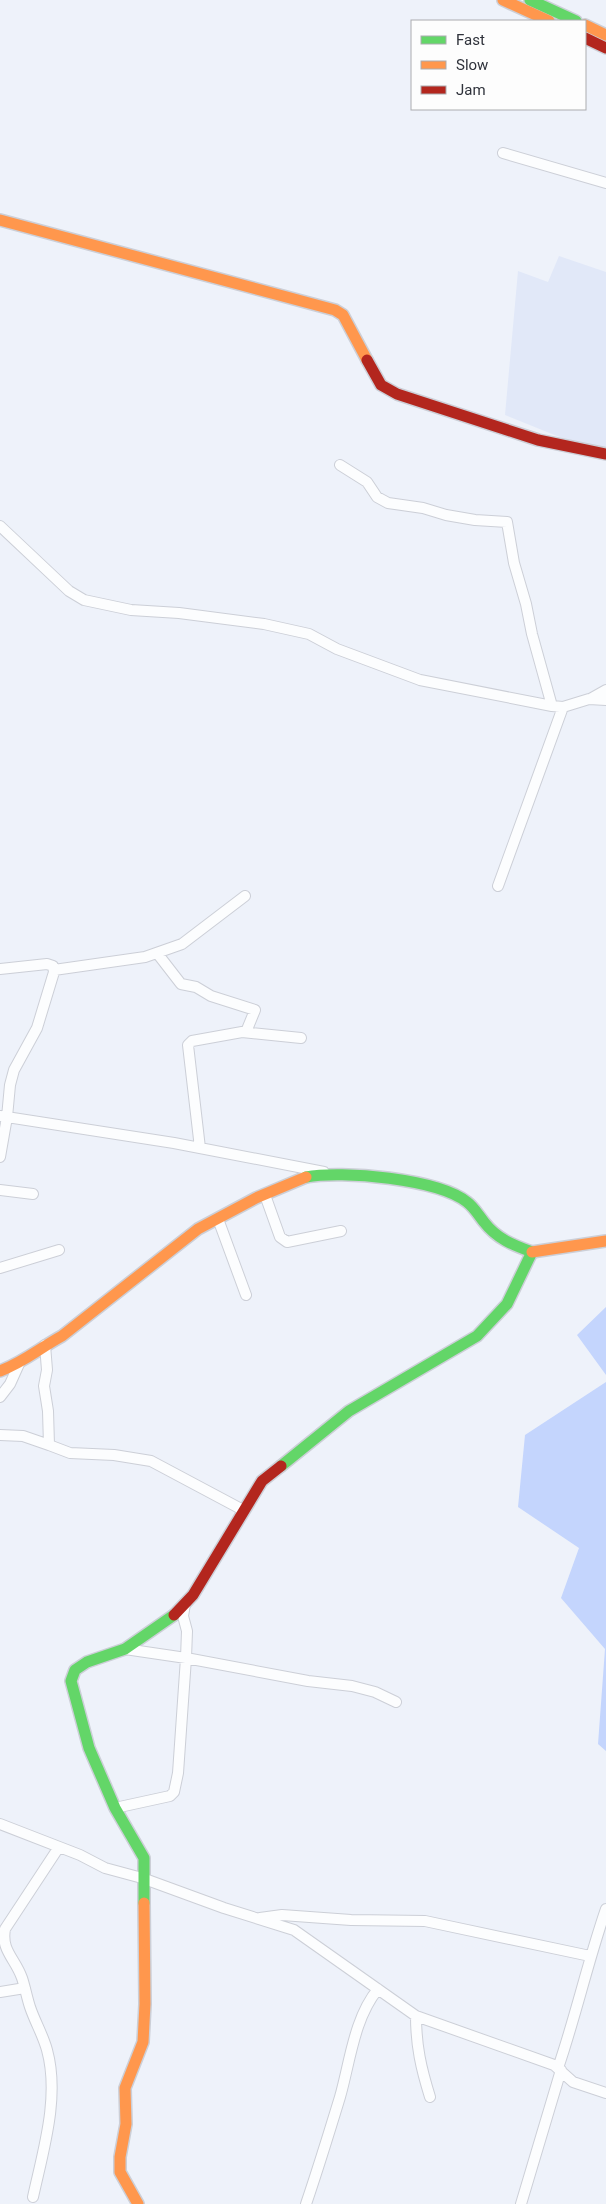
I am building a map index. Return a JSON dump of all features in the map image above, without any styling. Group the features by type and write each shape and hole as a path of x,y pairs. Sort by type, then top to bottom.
{"street":[{"path":"503,0 547,20"},
{"path":"530,0 574,20"},
{"path":"586,27 605,43"},
{"path":"586,38 605,43"},
{"path":"504,153 606,183"},
{"path":"0,220 335,310 343,315 381,385 388,391 437,408 550,442 606,454"},
{"path":"340,465 367,482 377,497 388,503 423,508 446,515 475,520 507,522 510,528 514,563 552,706"},
{"path":"0,526 69,592 84,600 131,610 179,613 264,624 309,634 337,649 420,680 552,706 563,707 589,700 606,700"},
{"path":"589,700 606,690"},
{"path":"498,886 563,707"},
{"path":"54,970 145,957 182,944 245,896"},
{"path":"157,953 181,984 196,987 211,996 254,1010 246,1032"},
{"path":"0,969 48,964 53,966 54,970 37,1028 14,1070 4,1117 0,1157"},
{"path":"200,1148 188,1045 192,1041 246,1032 301,1038"},
{"path":"4,1117 200,1148 332,1174 386,1179 442,1188 468,1202 486,1225 504,1242 532,1252 606,1241"},
{"path":"0,1370 19,1364 44,1345 62,1336 198,1229 265,1194 307,1177 332,1174"},
{"path":"0,1190 33,1194"},
{"path":"265,1194 280,1237 287,1242 341,1231"},
{"path":"218,1219 246,1295"},
{"path":"0,1268 59,1250"},
{"path":"138,2204 120,2172 120,2164 126,2124 125,2088 143,2042 145,1995 142,1878 144,1858 114,1808 89,1748 71,1681 75,1670 87,1662 125,1649 173,1616 193,1595 262,1481 349,1411 476,1336 507,1304 532,1252"},
{"path":"44,1345 47,1370 44,1386 48,1411 49,1445"},
{"path":"0,1397 10,1384 19,1364"},
{"path":"0,1435 23,1436 70,1453 114,1455 151,1461 243,1510"},
{"path":"114,1808 170,1796 174,1792 178,1773 186,1658 187,1631 183,1616 185,1603"},
{"path":"125,1649 363,1688 396,1702"},
{"path":"0,1825 59,1847 105,1868 142,1878 294,1930 416,2016 554,2065 573,2082 606,2093"},
{"path":"33,2198 44,2146 51,2099 51,2071 47,2050 30,2008 22,1977 3,1942 5,1929 59,1847"},
{"path":"521,2204 590,1956 606,1908"},
{"path":"257,1918 282,1915 351,1920 425,1921 590,1956"},
{"path":"0,1992 25,1988"},
{"path":"306,2204 340,2098 368,2001 378,1989"},
{"path":"416,2016 418,2053 430,2097"}],"shaded area":[{"path":"559,256 606,272 606,450 595,449 557,436 505,415 518,271 548,282"}],"water":[{"path":"606,1307 606,1375 577,1335"},
{"path":"606,1382 606,1751 598,1744 605,1649 561,1598 579,1548 518,1507 525,1435"}],"traffic: fast":[{"path":"530,0 574,20"},
{"path":"306,1177 322,1175 365,1176 389,1178 435,1187 467,1202 494,1233 512,1244 532,1252"},
{"path":"281,1466 349,1411 477,1336 507,1304 532,1252"},
{"path":"144,1903 144,1858 115,1808 89,1748 71,1681 75,1670 87,1662 125,1649 174,1615"}],"traffic: slow":[{"path":"503,0 547,20"},
{"path":"586,25 606,35"},
{"path":"0,220 335,310 343,315 367,360"},
{"path":"0,1371 62,1336 198,1229 256,1198 306,1177"},
{"path":"532,1252 606,1241"},
{"path":"138,2204 120,2172 120,2157 126,2124 125,2088 143,2042 145,2004 144,1903"}],"traffic: jam":[{"path":"586,38 606,48"},
{"path":"367,360 381,385 397,394 538,440 606,454"},
{"path":"174,1615 193,1595 262,1481 281,1466"}]}
